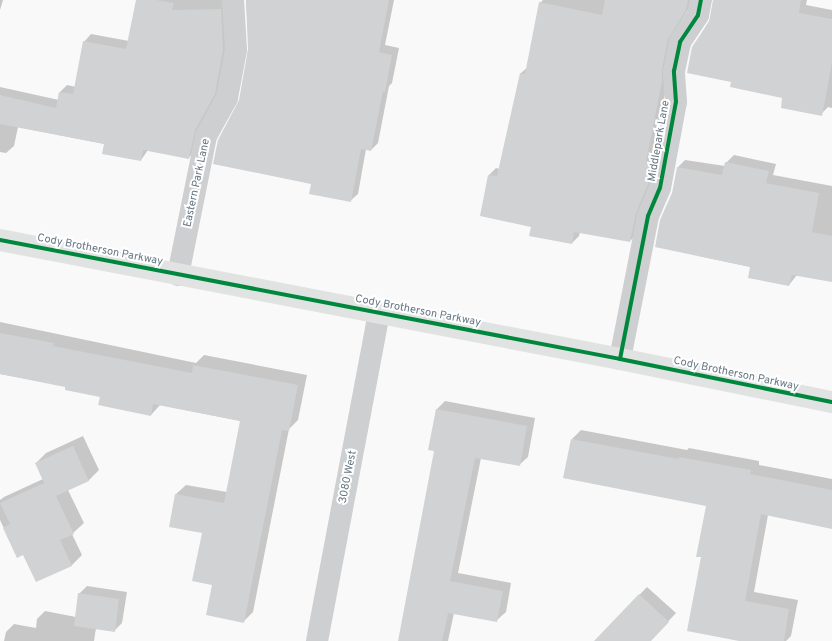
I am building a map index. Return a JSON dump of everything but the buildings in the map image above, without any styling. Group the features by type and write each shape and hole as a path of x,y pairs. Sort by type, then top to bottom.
{"main road":[{"name":"Cody Brotherson Parkway","path":"0,240 620,359 832,402"}],"street":[{"name":"Eastern Park Lane","path":"178,275 206,136 227,98 236,50 233,0"},
{"name":"Middlepark Lane","path":"620,359 648,216 661,180 676,102 674,71 680,42 698,14 701,0"},
{"name":"3080 West","path":"317,641 379,313"}],"cycle path":[{"path":"620,359 648,216 660,188 676,102 674,71 680,42 698,15 701,0"},
{"path":"0,240 620,359 832,402"}]}
